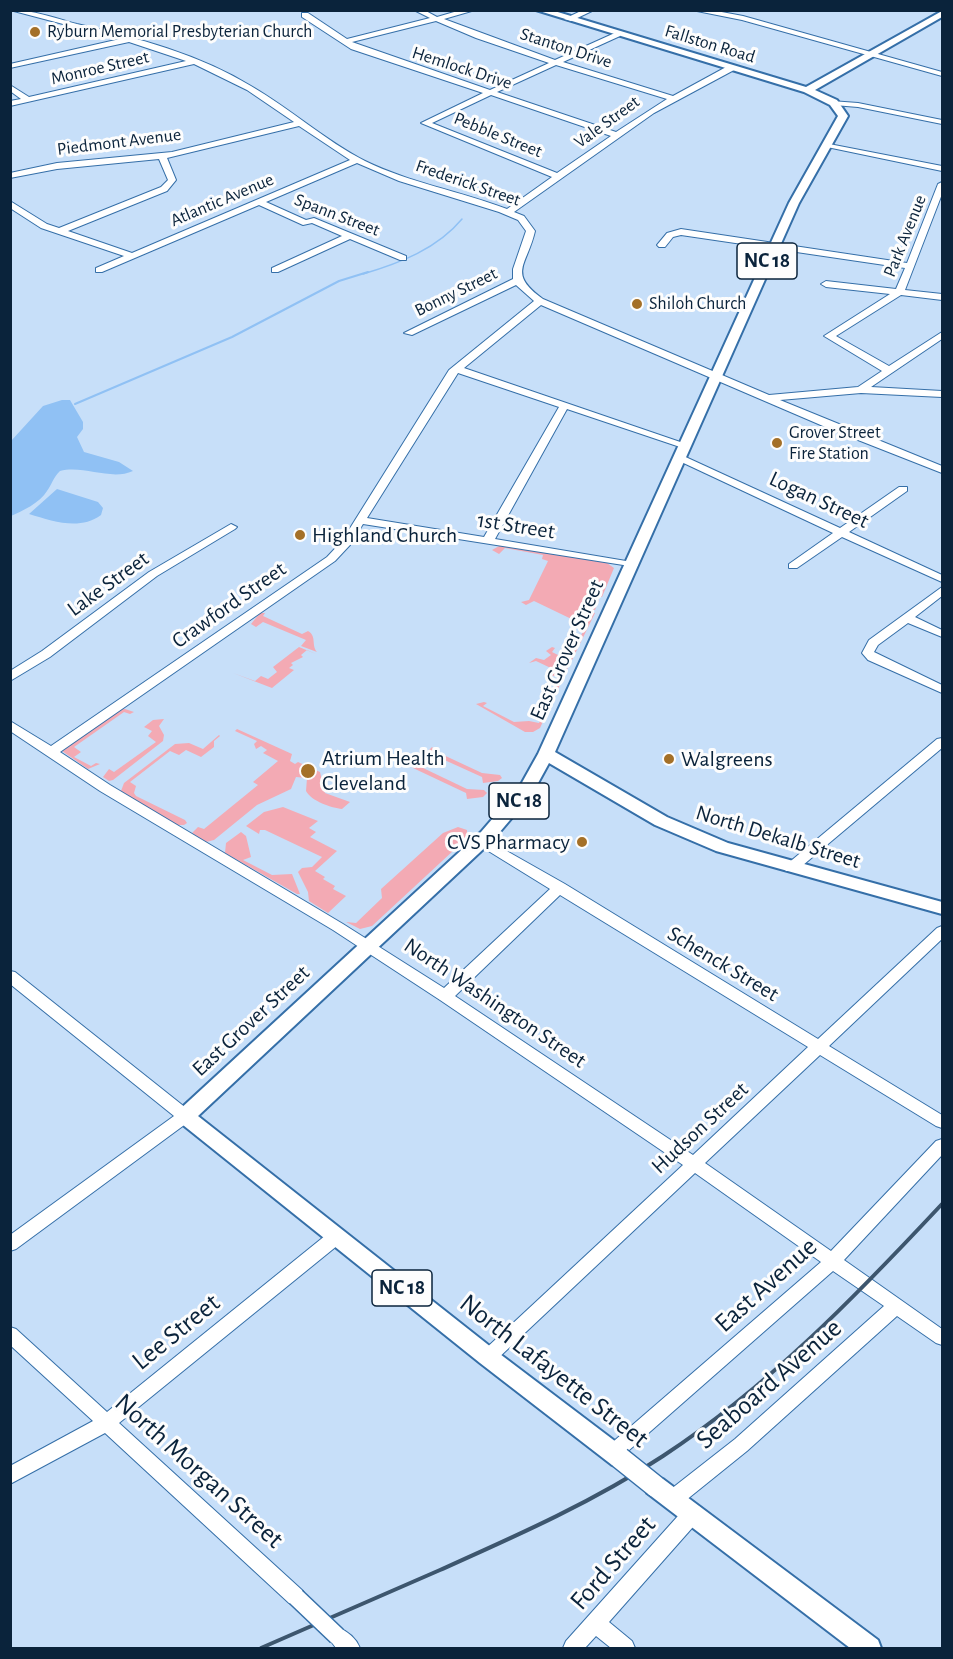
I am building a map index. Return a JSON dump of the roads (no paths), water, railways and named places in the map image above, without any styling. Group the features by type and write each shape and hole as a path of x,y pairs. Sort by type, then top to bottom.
{"main road":[{"name":"Fallston Road","path":"540,10 807,90 834,103"},
{"path":"807,90 942,14"},
{"name":"East Grover Street","path":"185,1116 482,841 508,814 526,790 546,754 794,202 843,116 842,111 834,103"},
{"name":"North Dekalb Street","path":"546,754 620,798 684,832 722,847 791,868 942,908"},
{"name":"North Lafayette Street","path":"185,1116 488,1357 870,1648"}],"street":[{"name":"Frederick Street","path":"13,10 128,39 196,62 240,83 357,160 383,171 508,212 524,220 531,231 518,264 517,280"},
{"name":"Stanton Drive","path":"417,10 477,36 674,99"},
{"path":"345,42 472,10"},
{"path":"568,19 591,10"},
{"path":"695,10 743,18 942,74"},
{"name":"Hemlock Drive","path":"305,15 345,42 365,51 617,135"},
{"path":"491,93 617,34"},
{"path":"10,66 128,39"},
{"name":"Monroe Street","path":"10,104 196,62"},
{"name":"Vale Street","path":"508,212 651,111 731,68"},
{"path":"10,87 28,100"},
{"name":"Pebble Street","path":"491,93 425,123 559,177"},
{"path":"834,103 858,105 942,122"},
{"name":"Piedmont Avenue","path":"10,176 57,166 162,156 301,123"},
{"path":"827,145 942,169"},
{"path":"60,231 169,186 172,180 162,156"},
{"name":"Atlantic Avenue","path":"99,270 357,160"},
{"name":"Park Avenue","path":"888,370 829,336 900,292 942,184"},
{"name":"Spann Street","path":"259,202 306,223 311,220 403,258"},
{"path":"10,204 38,223 133,256"},
{"path":"694,234 704,223"},
{"path":"662,245 673,233 694,234 910,266"},
{"path":"275,270 350,236"},
{"path":"517,280 522,288 540,301 767,399 942,470"},
{"name":"Bonny Street","path":"409,333 517,280"},
{"path":"826,284 942,297"},
{"name":"Crawford Street","path":"51,752 331,559 346,543 358,520 456,369 540,301"},
{"path":"861,390 942,335"},
{"path":"925,346 942,348"},
{"name":"Logan Street","path":"456,369 564,406 682,451 843,533 942,579"},
{"path":"767,399 861,390 942,394"},
{"path":"488,542 564,406"},
{"path":"793,566 903,489"},
{"name":"1st Street","path":"358,520 632,565"},
{"name":"Lake Street","path":"10,677 46,654 153,574 231,527"},
{"path":"942,591 873,643 868,652 872,657 942,689"},
{"path":"907,618 942,634"},
{"name":"North Washington Street","path":"10,725 105,788 368,945 694,1164 942,1338"},
{"path":"791,868 942,742"},
{"name":"Schenck Street","path":"482,841 942,1122"},
{"path":"445,996 468,977 560,887"},
{"name":"Hudson Street","path":"488,1357 942,931"},
{"name":"North Lafayette Street","path":"10,976 185,1116"},
{"path":"10,1244 185,1116"},
{"name":"East Avenue","path":"616,1455 832,1261 942,1145"},
{"name":"Lee Street","path":"10,1476 106,1424 337,1236"},
{"name":"Seaboard Avenue","path":"664,1493 741,1445 896,1306"},
{"name":"North Morgan Street","path":"10,1334 344,1642"},
{"name":"Ford Street","path":"573,1648 693,1513"},
{"path":"596,1623 625,1648"}],"water":[{"path":"70,400 83,422 83,429 77,437 84,452 119,462 133,471 125,474 107,474 78,470 60,471 40,499 11,516 11,441 43,406"},
{"path":"57,489 98,502 103,508 101,515 93,520 75,524 57,522 29,514"}],"waterway":[{"path":"363,274 417,254 441,239 462,219"},
{"path":"75,404 232,337 339,281 368,272"}],"railway":[{"path":"261,1648 526,1531 582,1503 663,1456 739,1400 810,1339 942,1204"}],"place":[{"name":"Ryburn Memorial Presbyterian Church","path":"35,32"},
{"name":"Shiloh Church","path":"637,304"},
{"name":"Grover Street Fire Station","path":"777,443"},
{"name":"Highland Church","path":"300,535"},
{"name":"Walgreens","path":"669,759"},
{"name":"Atrium Health Cleveland","path":"308,771"},
{"name":"CVS Pharmacy","path":"582,842"}]}
